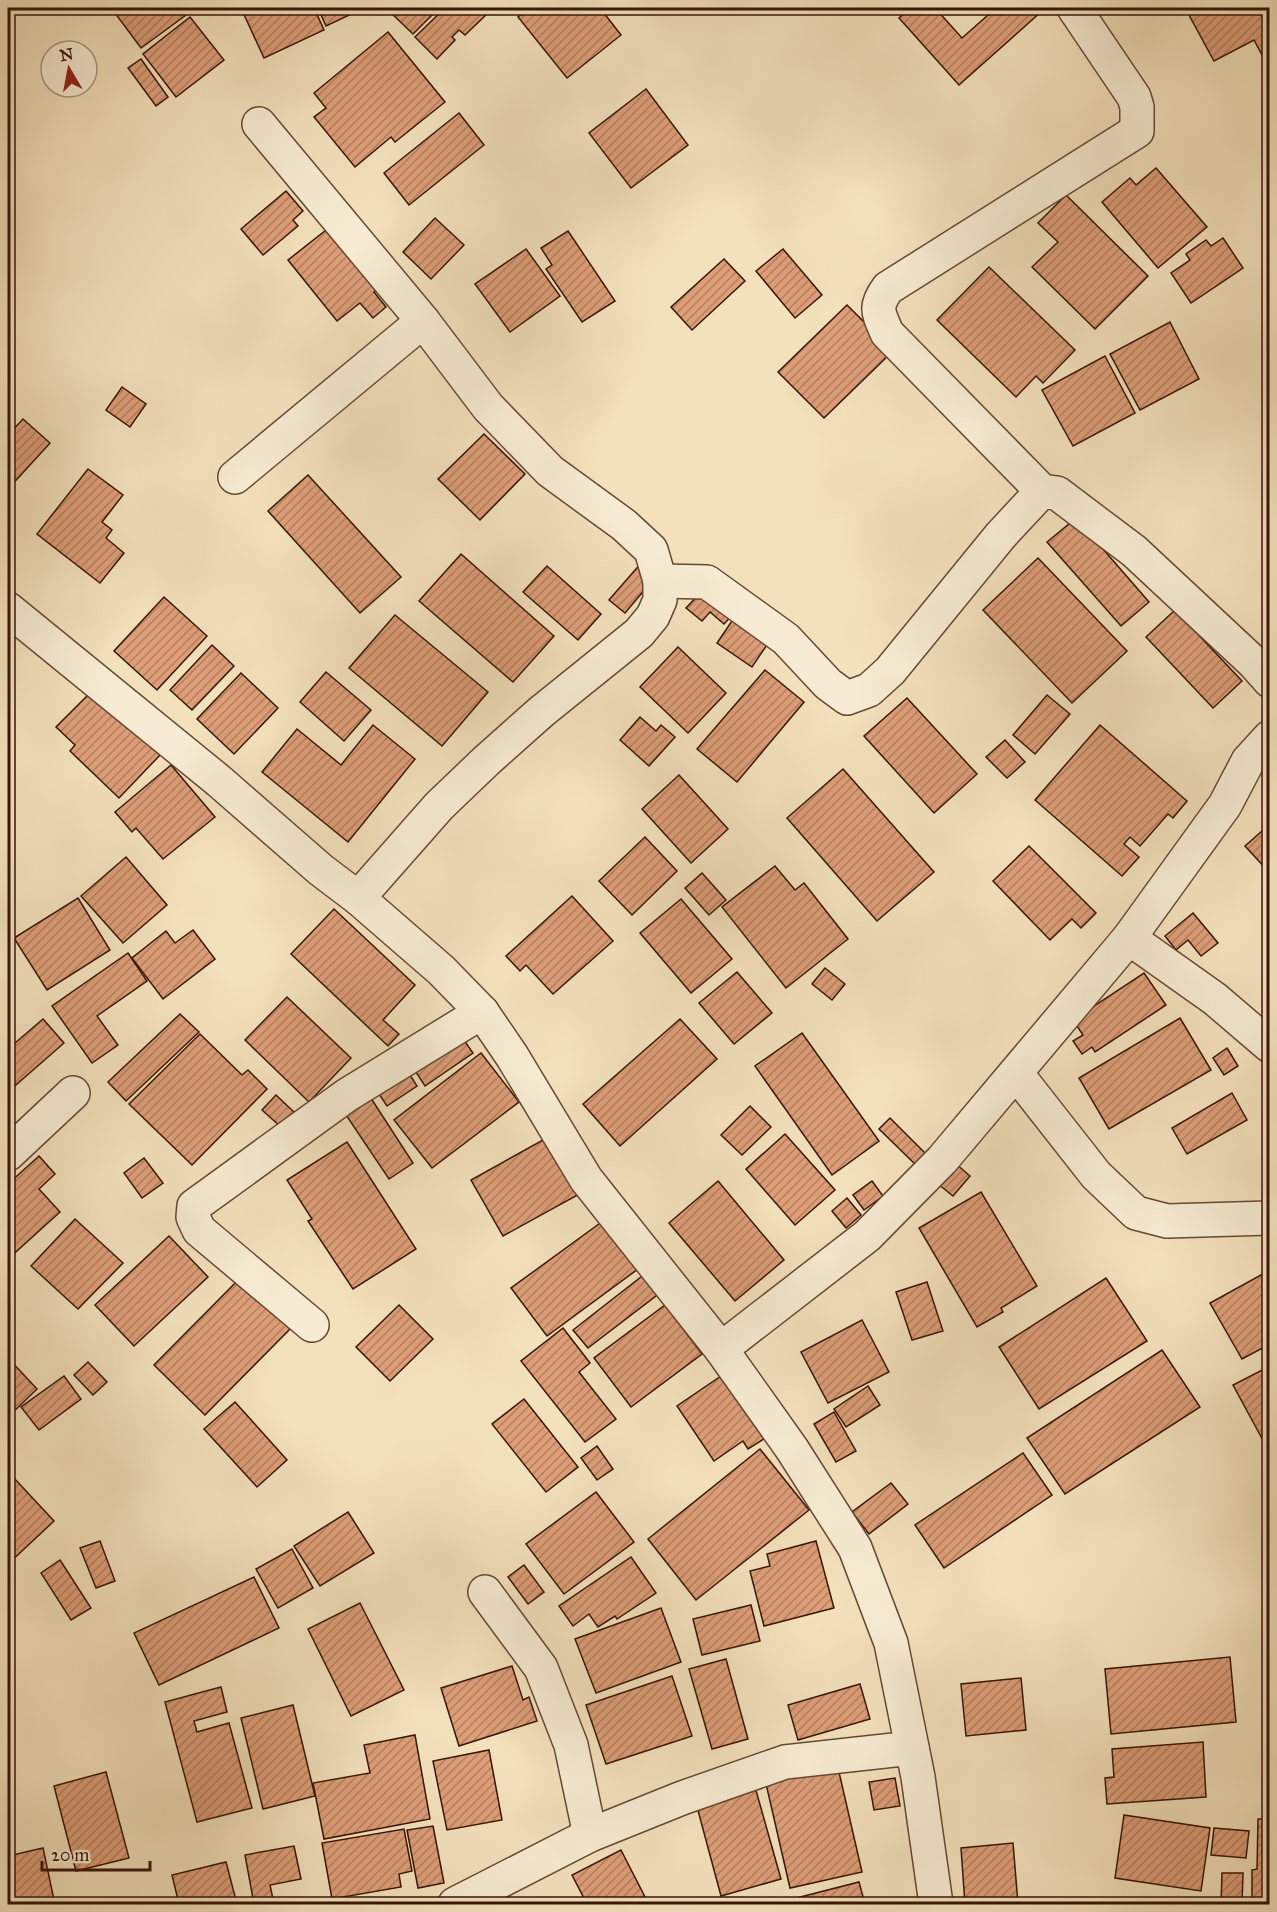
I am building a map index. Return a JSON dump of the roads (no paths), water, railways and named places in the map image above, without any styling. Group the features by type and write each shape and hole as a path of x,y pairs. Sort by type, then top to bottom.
{"street":[{"path":"1074,8 1134,97 1137,107 1137,131 888,288 879,300 878,312 887,333 1042,491 1057,493 1134,551 1254,663 1269,681"},
{"path":"259,123 423,321 465,379 518,440 550,471 624,525 651,550 660,581 660,600 653,616 639,633 542,711 486,761 439,806 358,898"},
{"path":"235,477 423,321"},
{"path":"660,581 707,582 786,639 828,684 847,698 868,690 890,671 1001,535 1042,491"},
{"path":"8,609 219,781 321,870 358,898 441,970 482,1012 512,1056 586,1179 721,1349 792,1449 855,1548 891,1643 912,1748 936,1905"},
{"path":"721,1349 867,1236 942,1160 1128,938 1225,805 1248,761 1269,737"},
{"path":"1128,938 1215,999 1269,1046"},
{"path":"312,1325 199,1230 193,1217 194,1206 346,1095 482,1012"},
{"path":"1016,1073 1096,1175 1136,1213 1167,1221 1269,1218"},
{"path":"8,1154 73,1093"},
{"path":"485,1592 542,1668 571,1745 590,1835"},
{"path":"455,1905 590,1835 682,1798 785,1762 912,1748"}]}
